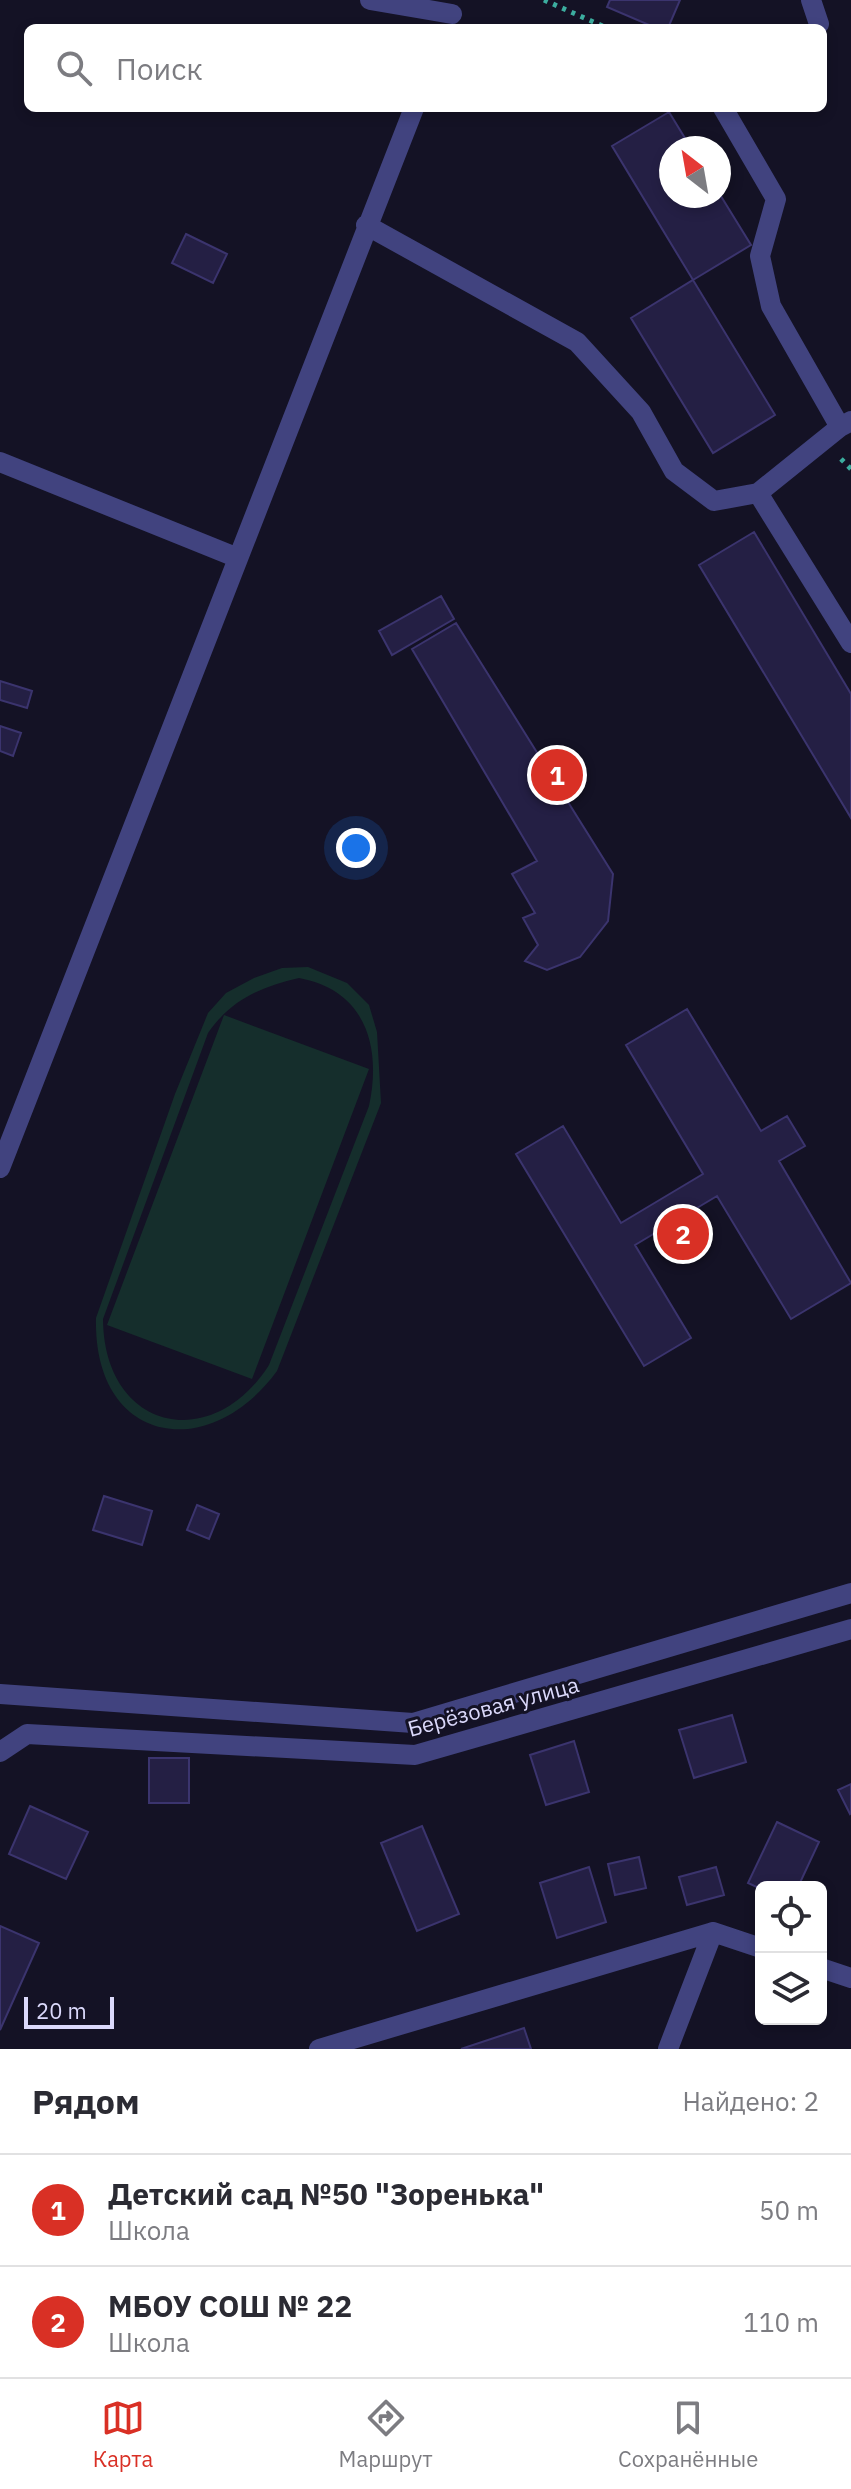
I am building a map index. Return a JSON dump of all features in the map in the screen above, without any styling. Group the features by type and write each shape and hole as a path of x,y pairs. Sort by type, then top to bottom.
{"street":[{"path":"370,0 452,14"},
{"path":"811,0 819,24"},
{"path":"0,1168 412,112"},
{"path":"366,225 577,342 641,412 674,471 714,501 758,493 846,424 771,306 760,256 776,199 725,112"},
{"path":"0,462 238,558"},
{"path":"758,493 851,643"},
{"path":"0,1694 413,1723 851,1593"},
{"name":"Берёзовая улица","path":"0,1752 27,1734 415,1755 851,1629"},
{"path":"668,2049 713,1932"},
{"path":"319,2049 713,1932 755,1946"},
{"path":"827,1970 851,1978"}],"path":[{"path":"544,0 598,24"}],"green space":[{"path":"308,967 347,983 369,1005 377,1032 381,1103 277,1371 249,1401 219,1420 189,1429 160,1427 134,1415 113,1393 100,1360 96,1318 175,1094 208,1013 226,993 282,968","holes":["299,978 321,984 354,1008 364,1024 373,1062 369,1106 269,1365 246,1393 219,1412 192,1420 165,1418 141,1407 121,1386 108,1357 103,1319 208,1033 226,1012 259,991"]},
{"path":"224,1015 369,1069 252,1379 107,1325"}],"building":[{"path":"610,0 680,0 670,24 647,24 607,7"},
{"path":"669,112 684,136 659,136 659,208 728,208 751,245 693,280 612,146"},
{"path":"186,234 227,254 213,283 172,263"},
{"path":"693,280 775,415 713,453 631,318"},
{"path":"754,532 851,694 851,818 699,565"},
{"path":"441,596 454,619 392,655 379,631"},
{"path":"456,623 613,874 608,921 580,957 547,970 525,961 538,945 523,918 535,913 512,874 537,861 412,649"},
{"path":"0,681 32,691 27,708 0,700"},
{"path":"0,726 21,733 13,756 0,751"},
{"path":"687,1009 761,1131 787,1116 805,1146 779,1161 851,1283 791,1319 717,1196 635,1245 691,1338 644,1366 516,1154 563,1126 621,1223 703,1174 626,1045"},
{"path":"104,1496 152,1511 142,1545 93,1530"},
{"path":"197,1505 219,1514 209,1539 187,1530"},
{"path":"732,1715 746,1762 694,1778 679,1730"},
{"path":"574,1741 589,1792 546,1805 530,1755"},
{"path":"149,1758 189,1758 189,1803 149,1803"},
{"path":"851,1784 851,1813 850,1814 838,1790"},
{"path":"30,1806 88,1832 66,1879 9,1854"},
{"path":"777,1822 819,1842 801,1881 755,1881 755,1886 748,1883"},
{"path":"422,1826 459,1914 417,1931 381,1843"},
{"path":"639,1857 646,1888 615,1895 608,1864"},
{"path":"589,1867 606,1922 557,1938 540,1883"},
{"path":"716,1867 724,1895 687,1905 679,1877"},
{"path":"0,1926 39,1943 0,2030"},
{"path":"524,2028 531,2049 461,2049"}],"place":[{"name":"Детский сад №50 \"Зоренька\"","path":"557,775"},
{"name":"МБОУ СОШ № 22","path":"683,1234"}]}
